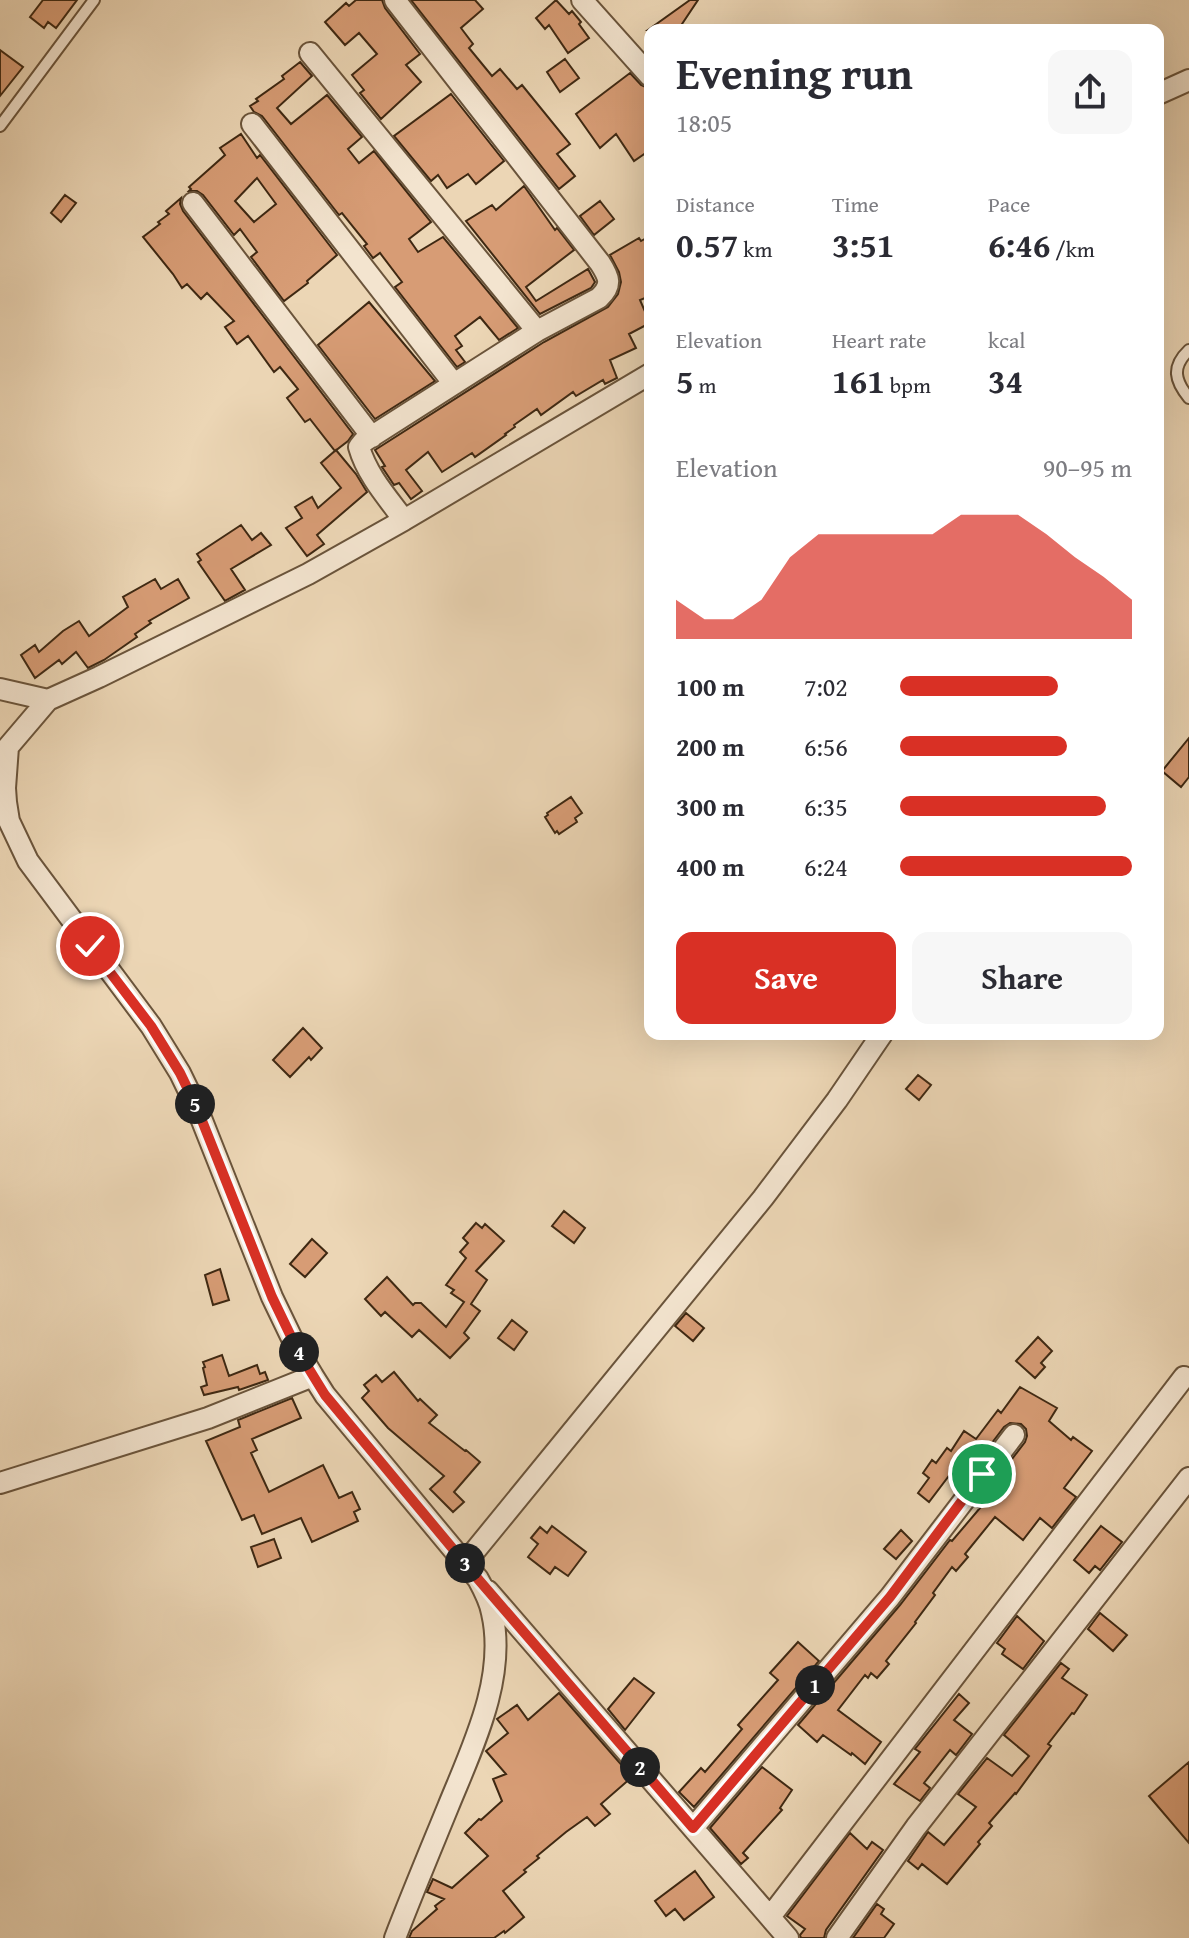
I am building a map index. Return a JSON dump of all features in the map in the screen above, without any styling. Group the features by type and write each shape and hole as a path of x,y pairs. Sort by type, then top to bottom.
{"street":[{"path":"395,0 600,263 606,272 608,284 607,291 599,298 537,331 363,442 359,447 374,481 404,520"},
{"path":"582,0 644,69"},
{"path":"310,53 537,331"},
{"path":"1164,91 1189,80"},
{"path":"252,124 454,384"},
{"path":"193,203 372,437"},
{"path":"644,378 308,574 48,700 4,742 6,802 9,821 28,861 151,1026 180,1073 197,1108 272,1297 298,1351 325,1395 788,1938"},
{"path":"0,689 48,700"},
{"path":"472,1571 763,1198 878,1040"},
{"path":"0,1483 208,1418 313,1376"},
{"path":"770,1917 1184,1377"},
{"path":"693,1828 890,1597 1014,1435"},
{"path":"837,1938 916,1827 1189,1478"},
{"path":"395,1938 482,1724 488,1696 495,1626 492,1610 472,1571"}],"lane":[{"path":"0,126 94,0"},
{"path":"1189,350 1180,360 1177,373 1179,387 1189,398"}],"building":[{"path":"43,0 77,0 56,28 48,22 44,28 30,17"},
{"path":"356,0 382,0 420,54 406,65 421,82 381,119 360,93 364,90 352,75 377,54 359,33 345,45 325,22 346,3 349,6"},
{"path":"411,0 475,0 483,9 461,28 473,44 469,48 492,76 500,69 517,89 522,85 570,144 557,154 575,176 559,189"},
{"path":"556,0 569,14 572,11 589,38 568,53 549,25 545,29 536,18"},
{"path":"690,0 698,0 682,24 656,24"},
{"path":"0,50 23,67 0,96"},
{"path":"565,59 579,78 560,92 547,72"},
{"path":"300,62 312,76 277,108 291,124 327,95 362,137 348,149 359,163 374,151 431,222 409,239 418,252 443,237 518,328 499,340 480,317 455,336 462,346 456,350 465,362 457,367 395,287 402,282 380,253 373,258 364,246 367,244 342,213 339,215 262,116 250,106"},
{"path":"630,73 644,86 644,154 634,161 616,134 600,148 576,114"},
{"path":"451,94 504,161 476,184 468,174 447,188 438,175 431,181 394,136"},
{"path":"241,134 337,255 284,301 251,257 257,252 240,229 234,235 203,195 189,191 189,187 225,155 220,148","holes":["257,178 276,204 254,222 235,201"]},
{"path":"524,186 555,230 557,228 574,250 526,287 536,301 588,269 595,282 591,288 540,314 466,221 492,205 496,210"},
{"path":"65,195 76,203 61,222 51,213"},
{"path":"181,198 183,211 353,434 335,451 310,419 305,422 287,398 298,389 280,367 274,372 248,336 237,344 225,327 234,321 207,293 201,299 187,284 182,288 143,237 160,224 158,222 169,214 166,211"},
{"path":"600,201 614,219 594,235 580,216"},
{"path":"639,238 644,239 644,298 640,300 644,309 644,326 629,334 636,348 610,360 617,378 605,384 603,380 576,396 573,392 541,415 537,409 475,457 472,453 442,472 428,452 406,470 422,491 411,499 399,483 394,485 375,450 544,342 608,307 618,294 621,282 610,255"},
{"path":"369,302 435,381 375,419 318,345"},
{"path":"336,450 367,492 317,535 324,544 307,556 286,528 302,518 295,507 312,497 318,508 341,488 321,463"},
{"path":"241,525 252,540 261,533 271,545 231,569 245,590 225,601 198,562 201,560 197,554"},
{"path":"155,579 161,589 178,579 189,598 149,621 151,623 135,634 137,637 104,660 88,668 76,652 62,664 59,660 35,678 21,655 35,645 39,652 79,621 89,636 128,607 123,597"},
{"path":"1189,738 1189,777 1181,787 1164,773 1164,769"},
{"path":"571,797 582,813 575,818 577,822 559,834 557,831 555,833 545,817"},
{"path":"303,1028 322,1048 290,1077 273,1060"},
{"path":"918,1075 931,1085 919,1100 906,1089"},
{"path":"564,1211 585,1228 574,1243 552,1226"},
{"path":"476,1223 482,1228 485,1224 504,1241 476,1271 487,1280 471,1304 480,1311 464,1333 469,1338 450,1358 419,1330 412,1337 385,1312 381,1316 365,1299 387,1277 413,1305 421,1303 446,1327 464,1302 446,1285 466,1258 460,1252 468,1243 463,1238"},
{"path":"312,1239 327,1253 305,1277 290,1264"},
{"path":"220,1269 229,1300 213,1305 205,1275"},
{"path":"686,1313 704,1328 693,1341 675,1326"},
{"path":"512,1320 527,1332 514,1350 498,1338"},
{"path":"1038,1337 1052,1351 1041,1363 1045,1367 1035,1378 1016,1361"},
{"path":"222,1355 229,1376 257,1365 260,1374 265,1372 268,1380 239,1390 238,1387 204,1395 201,1387 207,1385 203,1362"},
{"path":"394,1372 418,1401 420,1399 437,1415 429,1423 480,1462 454,1492 464,1502 453,1512 430,1489 444,1476 388,1428 362,1398 369,1391 364,1385 376,1375 382,1382"},
{"path":"1020,1387 1057,1408 1049,1421 1071,1440 1073,1437 1092,1451 1064,1488 1076,1497 1052,1528 1040,1518 1023,1540 995,1517 965,1554 968,1557 956,1571 952,1567 933,1593 935,1595 916,1623 886,1661 889,1664 877,1678 871,1673 868,1678 865,1675 838,1710 881,1742 865,1764 823,1735 817,1742 798,1725 900,1605 950,1540 980,1508 976,1506 1025,1442 1026,1429 1021,1424 1010,1423 982,1456 970,1448 929,1502 918,1493 929,1478 923,1473 932,1460 936,1463 947,1448 951,1451 964,1431 976,1439"},
{"path":"292,1398 301,1418 252,1439 257,1450 251,1453 269,1492 323,1465 339,1498 352,1492 360,1509 354,1512 358,1521 312,1542 301,1518 262,1534 254,1515 242,1520 206,1441 240,1427 238,1420"},
{"path":"552,1526 586,1552 568,1576 555,1567 550,1574 528,1557 538,1544 531,1538 540,1527 547,1533"},
{"path":"1101,1526 1122,1542 1100,1570 1095,1566 1089,1573 1074,1560"},
{"path":"901,1530 912,1541 896,1559 884,1549"},
{"path":"274,1539 281,1558 258,1567 251,1547"},
{"path":"1100,1613 1127,1635 1113,1651 1088,1629"},
{"path":"1017,1616 1044,1641 1023,1669 1002,1654 1005,1649 997,1643"},
{"path":"798,1642 819,1661 694,1807 679,1792 701,1768 705,1772 742,1729 738,1725 778,1680 770,1673"},
{"path":"1061,1663 1069,1669 1062,1678 1087,1695 1074,1714 1048,1744 1051,1746 1016,1794 989,1823 992,1826 978,1842 980,1844 947,1884 922,1864 918,1869 908,1861 928,1832 944,1845 976,1807 958,1794 987,1758 1012,1776 1029,1756 1004,1735"},
{"path":"634,1678 654,1693 625,1730 608,1709"},
{"path":"559,1693 632,1777 601,1804 610,1814 595,1826 587,1817 566,1832 503,1891 524,1917 505,1933 494,1938 409,1938 412,1931 444,1899 427,1892 433,1879 452,1888 488,1856 465,1833 502,1801 493,1779 506,1774 486,1751 508,1733 497,1719 517,1705 528,1720"},
{"path":"959,1694 969,1703 954,1720 972,1734 956,1755 950,1750 924,1783 930,1788 920,1801 894,1784 920,1752 915,1749"},
{"path":"1189,1762 1189,1843 1149,1796"},
{"path":"762,1767 792,1790 780,1808 782,1810 743,1853 748,1858 741,1864 710,1828"},
{"path":"850,1833 867,1849 872,1842 883,1850 826,1930 824,1938 801,1938 805,1929 787,1916"},
{"path":"695,1871 714,1897 684,1920 675,1909 666,1916 655,1901"},
{"path":"877,1904 884,1909 881,1914 894,1924 884,1938 853,1938"}],"route":[{"path":"90,946 151,1026 180,1073 197,1108 272,1297 298,1351 325,1395 478,1579 693,1828 890,1597 982,1474"}]}
